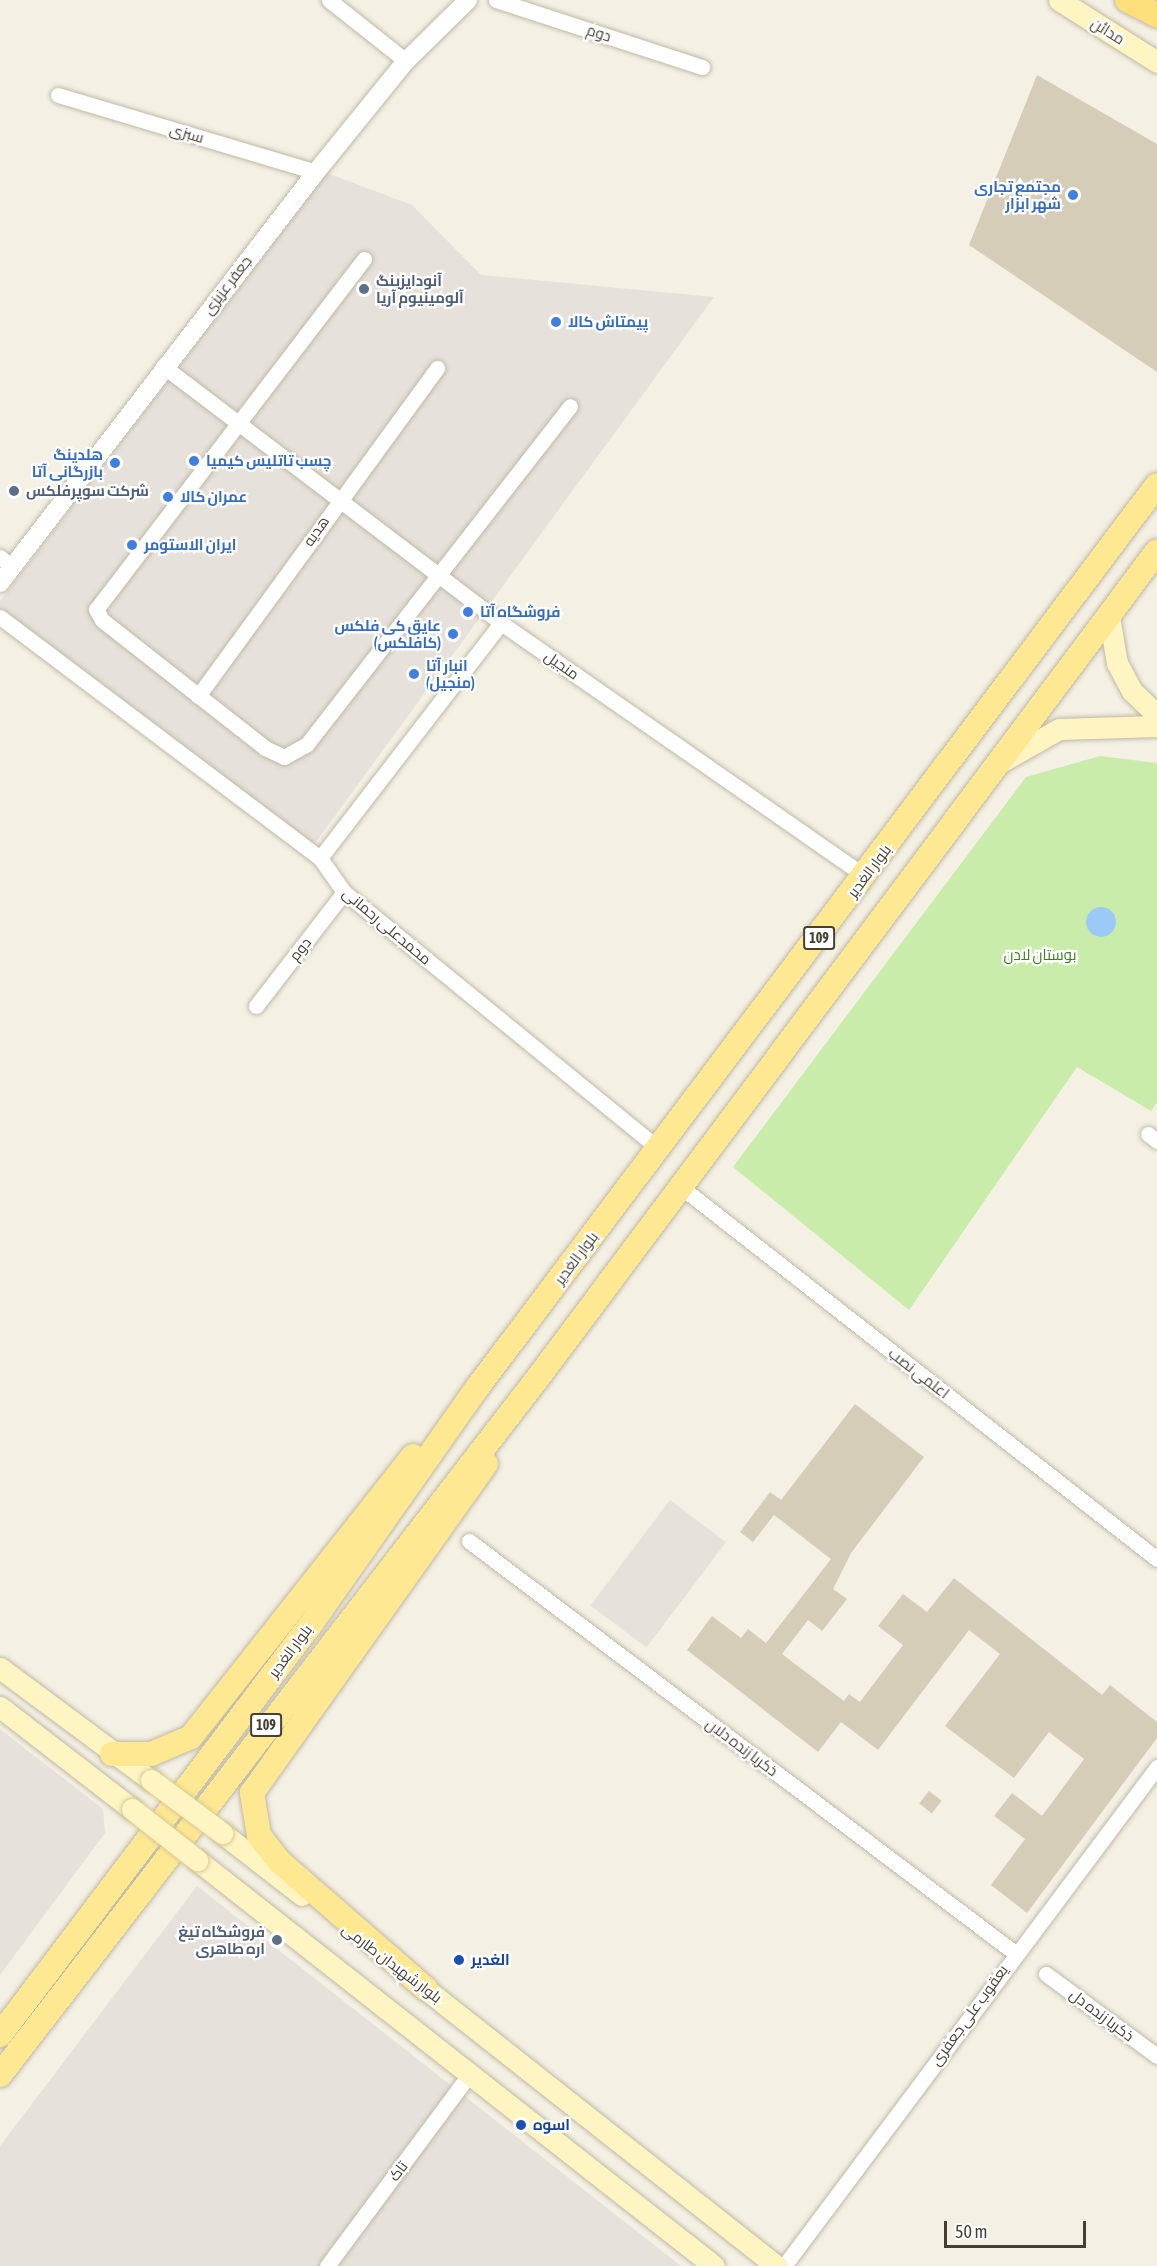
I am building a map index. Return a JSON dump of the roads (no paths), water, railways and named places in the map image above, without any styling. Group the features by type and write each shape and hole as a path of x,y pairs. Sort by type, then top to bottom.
{"highway":[{"path":"1128,0 1157,15"}],"main road":[{"name":"مدائن","path":"1059,0 1157,62"},
{"name":"بلوار الغدیر","path":"0,2035 311,1624 477,1388 1157,486"},
{"name":"بلوار الغدیر","path":"0,2075 537,1379 1004,760 1157,551"},
{"path":"1109,617 1117,663 1132,691 1157,715"},
{"path":"1004,760 1059,729 1157,726"},
{"path":"426,1989 279,1861 259,1835 252,1793 262,1772 461,1505 537,1379"},
{"path":"112,1754 135,1756 173,1748 210,1718 374,1500 477,1388"},
{"name":"بلوار شهیدان طارمی","path":"0,1668 112,1754 222,1833 426,1989 777,2266"},
{"path":"0,1707 218,1876 468,2076 714,2266"}],"street":[{"path":"329,0 406,61"},
{"name":"جعفر عزیزی","path":"0,583 6,562 316,172 406,61 468,0"},
{"name":"دوم","path":"496,0 702,67"},
{"name":"سبزی","path":"58,95 316,172"},
{"path":"364,259 236,422 96,609 198,696 265,748 284,756 293,754 307,744 570,406"},
{"name":"منجیل","path":"163,366 236,422 340,496 438,576 501,623 865,876"},
{"name":"هدیه","path":"198,696 340,496 437,368"},
{"name":"محمدعلی رحمانی","path":"0,617 320,858 344,892 659,1149"},
{"path":"320,858 501,623"},
{"name":"دوم","path":"256,1006 344,892"},
{"name":"اعلمی نصب","path":"681,1187 1157,1559"},
{"name":"ذکریا زنده دلان","path":"469,1541 1015,1953"},
{"name":"یعقوب علی جعفری","path":"784,2266 1015,1953 1157,1767"},
{"name":"ذکریا زنده دل","path":"1046,1974 1157,2056"},
{"name":"تاک","path":"327,2266 468,2076"}],"water":[{"path":"1101,907 1112,911 1116,922 1112,933 1101,937 1090,933 1086,922 1090,911"}],"place":[{"name":"مجتمع تجاری شهر ابزار","path":"1073,195"},
{"name":"آنودایزینگ آلومینیوم آریا","path":"364,289"},
{"name":"پیمتاش کالا","path":"556,322"},
{"name":"چسب تاتلیس کیمیا","path":"194,461"},
{"name":"هلدینگ بازرگانی آتا","path":"115,463"},
{"name":"شرکت سوپرفلکس","path":"14,491"},
{"name":"عمران کالا","path":"168,497"},
{"name":"ایران الاستومر","path":"132,545"},
{"name":"فروشگاه آتا","path":"468,612"},
{"name":"عایق کی فلکس (کافلکس)","path":"453,634"},
{"name":"انبار آتا (منجیل)","path":"414,674"},
{"name":"فروشگاه تیغ اره طاهری","path":"277,1940"},
{"name":"الغدیر","path":"459,1960"},
{"name":"اسوه","path":"521,2125"}],"park label":[{"name":"بوستان لادن","path":"1040,955"}]}
